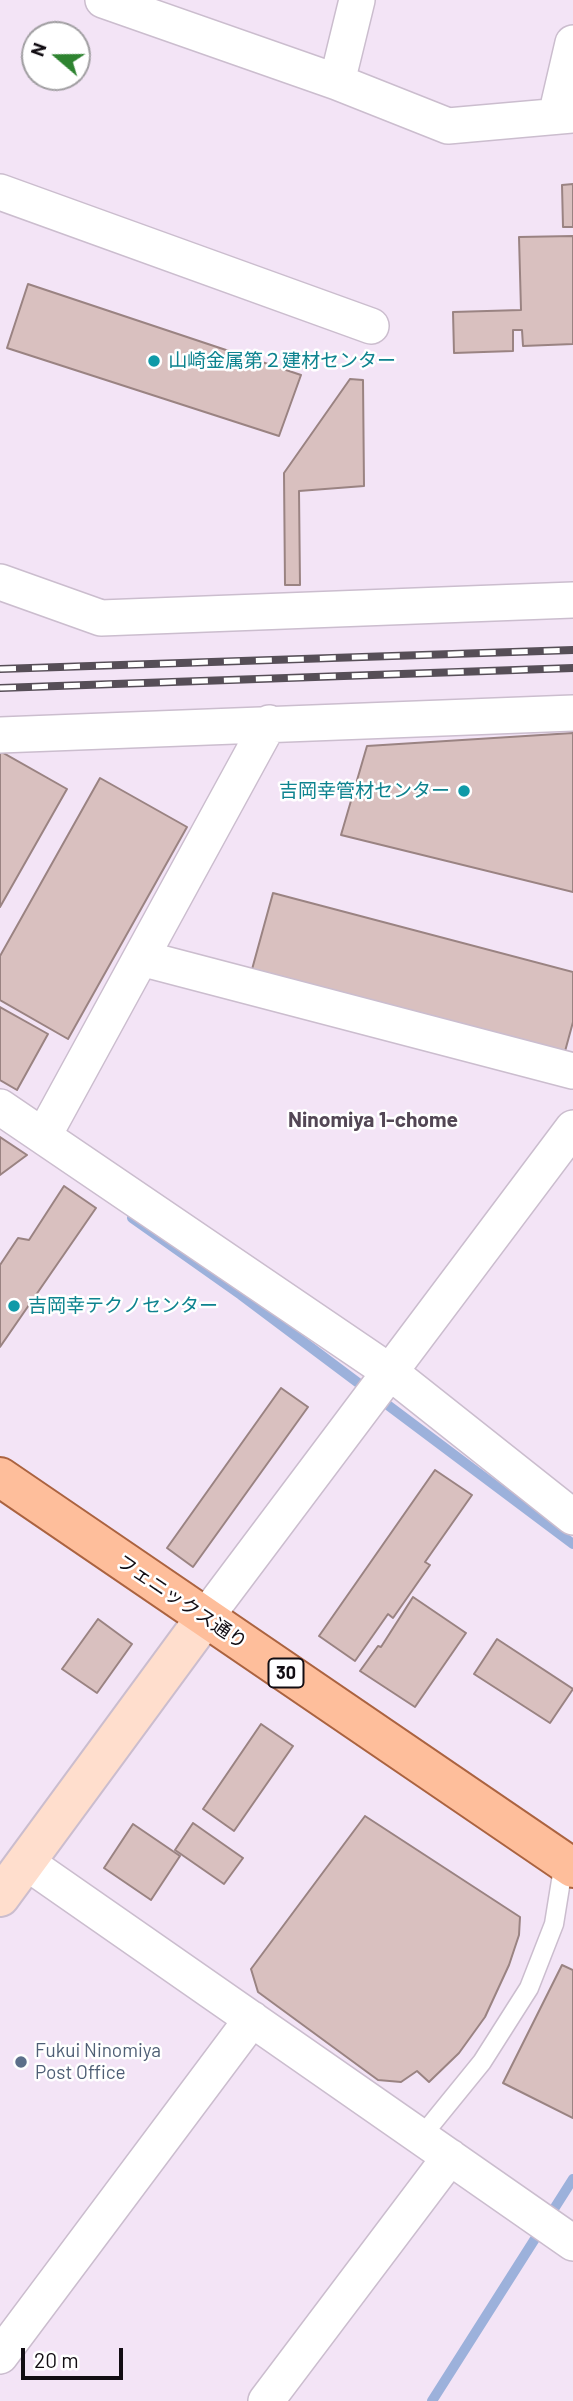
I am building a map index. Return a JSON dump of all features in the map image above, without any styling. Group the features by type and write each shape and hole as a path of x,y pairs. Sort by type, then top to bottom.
{"main road":[{"name":"フェニックス通り","path":"0,1476 569,1865"}],"street":[{"path":"103,0 337,82 448,126 564,116 573,43"},
{"path":"337,82 357,0"},
{"path":"0,192 371,326"},
{"path":"0,582 101,618 573,600"},
{"path":"0,735 573,713"},
{"path":"44,1135 269,723"},
{"path":"141,958 573,1071"},
{"path":"0,1107 390,1373 573,1517"},
{"path":"0,1898 205,1618 573,1128"},
{"path":"26,1862 573,2243"},
{"path":"0,2356 252,2019"},
{"path":"266,2401 450,2157"}],"lane":[{"path":"421,2137 482,2062 529,1988 554,1924 569,1865"}],"building":[{"path":"573,184 573,227 563,227 562,185"},
{"path":"573,236 573,344 523,346 522,330 513,330 513,351 454,353 453,312 521,310 519,237"},
{"name":"山崎金属第２建材センター","path":"28,284 301,375 279,436 7,348"},
{"path":"350,379 363,380 364,486 299,491 300,585 285,585 284,473"},
{"name":"吉岡幸管材センター","path":"573,733 573,892 341,835 367,746"},
{"path":"0,751 67,789 0,907"},
{"path":"100,778 187,827 68,1039 0,1000 0,956"},
{"path":"273,893 573,972 573,1022 564,1055 251,973"},
{"path":"0,1007 48,1034 17,1090 0,1080"},
{"path":"0,1137 27,1155 0,1175"},
{"name":"吉岡幸テクノセンター","path":"64,1186 96,1208 0,1347 0,1265 18,1238 29,1240"},
{"path":"281,1388 308,1407 193,1567 167,1548"},
{"path":"435,1470 472,1495 425,1562 430,1565 393,1618 388,1614 355,1661 319,1636"},
{"path":"413,1597 466,1633 415,1707 360,1671 378,1646 381,1647"},
{"path":"98,1619 132,1644 97,1693 62,1669"},
{"path":"497,1639 573,1689 550,1723 474,1674"},
{"path":"261,1724 293,1746 234,1831 203,1809"},
{"path":"365,1816 520,1917 519,1935 509,1965 485,2017 459,2053 429,2082 417,2071 401,2082 378,2080 258,1992 251,1969"},
{"path":"193,1823 243,1858 224,1884 175,1850"},
{"path":"133,1824 180,1856 151,1900 104,1868"},
{"path":"562,1965 573,1970 573,2118 503,2083"}],"waterway":[{"path":"132,1218 241,1295 573,1544"},
{"path":"432,2401 573,2179"}],"railway":[{"path":"0,669 573,650"},
{"path":"0,688 573,668"}],"place":[{"name":"山崎金属第２建材センター","path":"154,361"},
{"name":"吉岡幸管材センター","path":"464,791"},
{"name":"吉岡幸テクノセンター","path":"14,1306"},
{"name":"Fukui Ninomiya Post Office","path":"21,2062"}],"district":[{"name":"Ninomiya 1-chome","path":"373,1120"}]}
